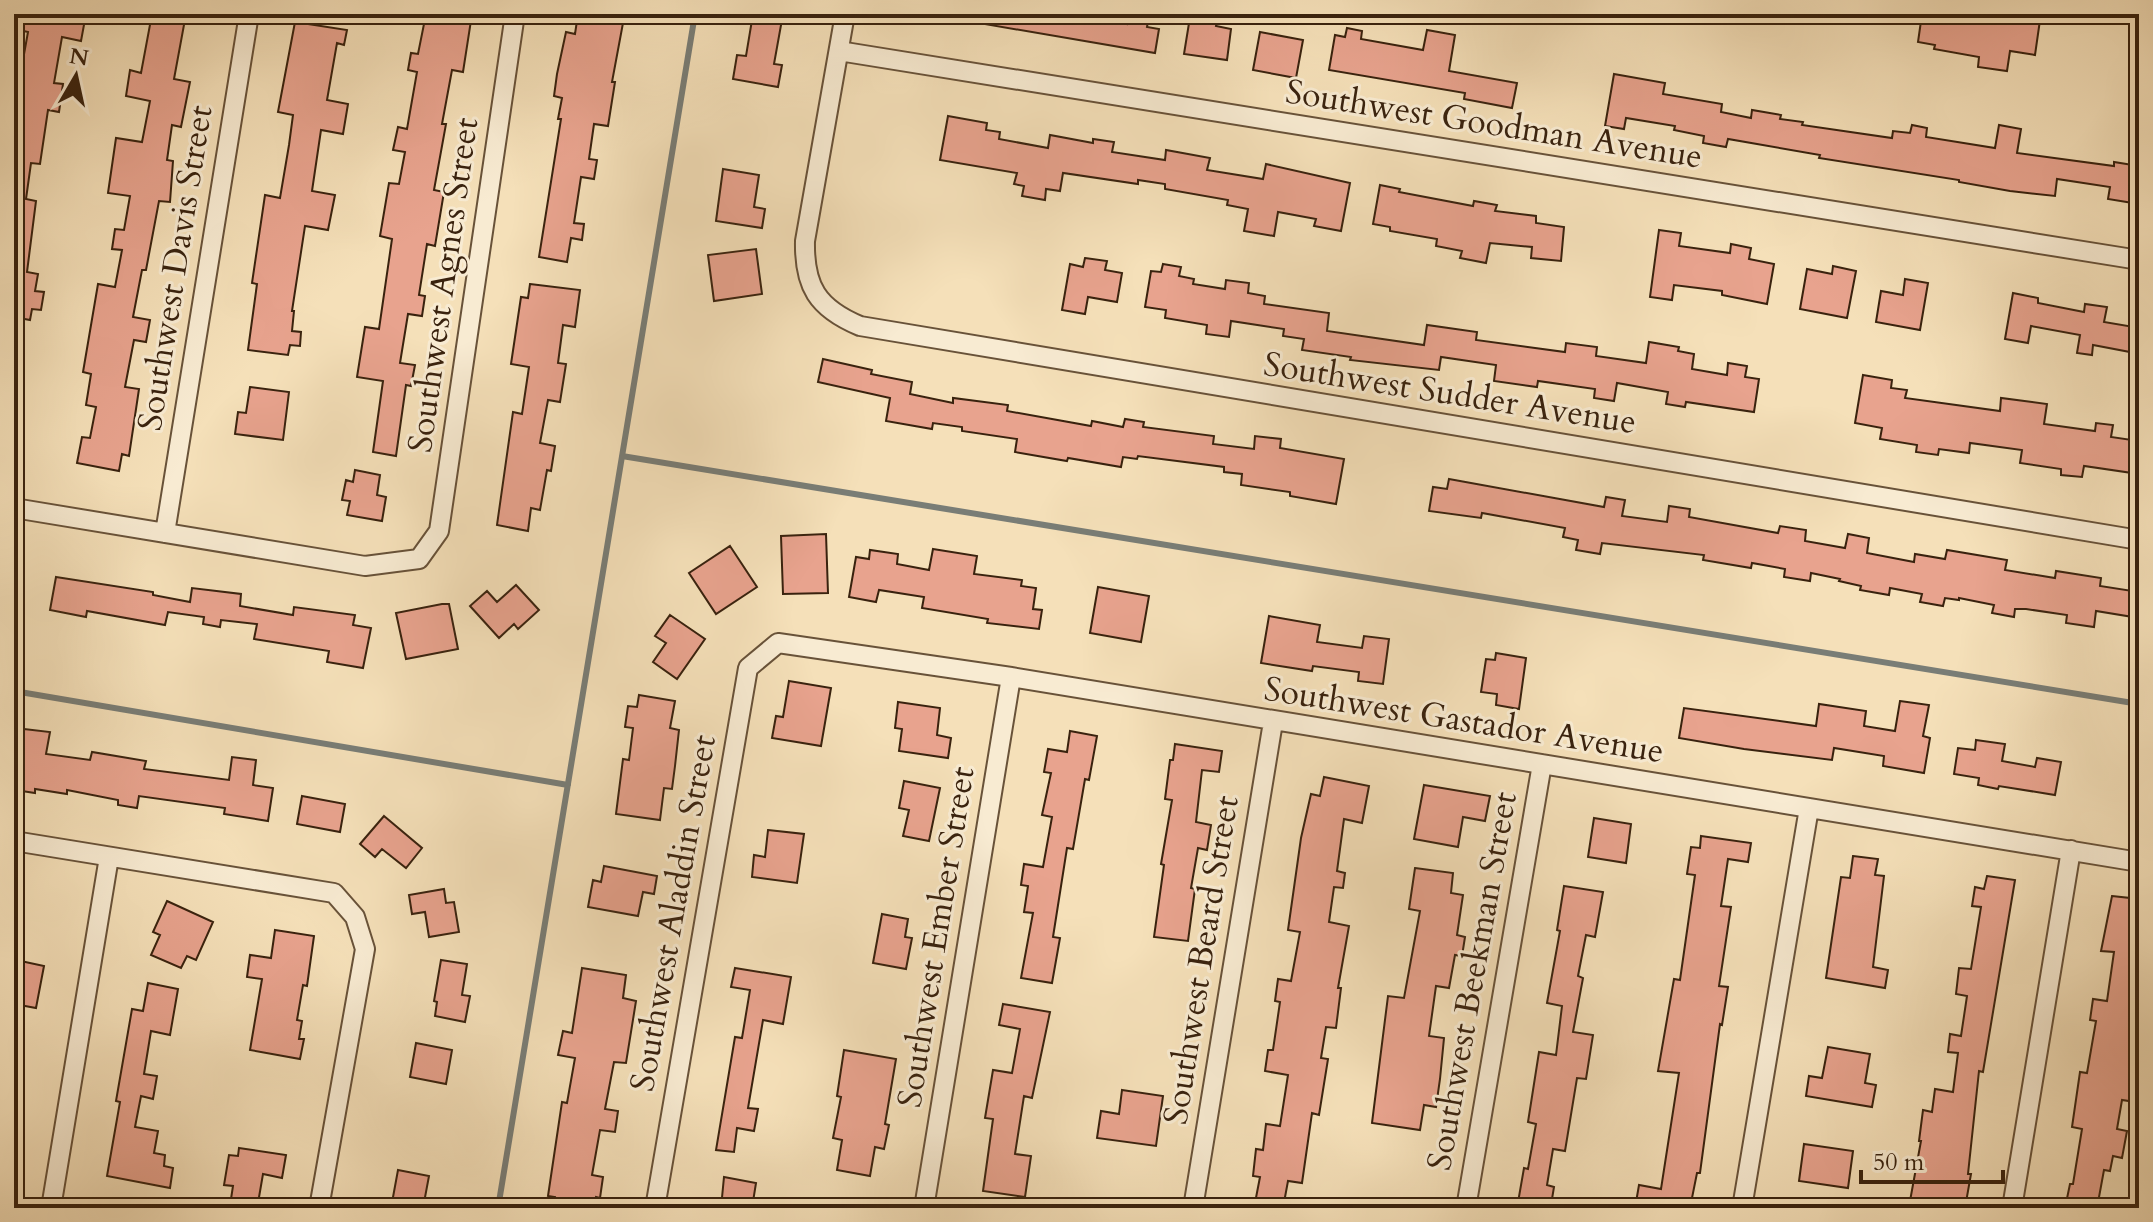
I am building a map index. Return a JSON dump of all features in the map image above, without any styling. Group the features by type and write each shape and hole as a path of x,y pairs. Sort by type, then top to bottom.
{"street":[{"name":"Southwest Davis Street","path":"165,533 249,14"},
{"name":"Southwest Agnes Street","path":"165,533 365,566 419,559 439,531 515,14"},
{"name":"Southwest Sudder Avenue","path":"845,14 805,241 807,279 817,296 829,310 860,326 2139,540"},
{"name":"Southwest Goodman Avenue","path":"839,51 2139,260"},
{"path":"14,508 165,533"},
{"name":"Southwest Gastador Avenue","path":"778,643 1011,677 2139,862"},
{"name":"Southwest Aladdin Street","path":"655,1208 748,668 778,643"},
{"name":"Southwest Ember Street","path":"924,1208 1011,677"},
{"name":"Southwest Beard Street","path":"1193,1208 1273,722"},
{"name":"Southwest Beekman Street","path":"1466,1208 1542,764"},
{"path":"1742,1208 1809,808"},
{"path":"14,841 334,893 355,917 365,949 319,1208"},
{"path":"2012,1208 2071,850"},
{"path":"51,1208 109,857"}],"building":[{"path":"22,14 86,14 81,41 62,37 54,83 63,84 59,112 48,110 40,164 31,163 26,199 36,201 27,272 38,274 35,291 44,292 41,310 32,309 30,320 14,317 14,81 19,82 28,32 19,30"},
{"path":"152,14 186,14 174,79 190,82 181,127 172,125 167,160 173,161 170,202 159,201 146,270 142,270 133,317 150,320 146,342 134,340 125,387 139,389 129,456 122,454 119,471 77,463 82,437 90,438 96,407 86,405 91,374 83,372 98,284 115,287 122,250 112,249 115,229 124,230 130,196 108,193 116,138 142,142 150,101 126,96 130,70 141,73"},
{"path":"426,14 472,14 463,72 452,70 442,124 446,124 434,190 444,192 435,246 427,244 419,295 425,296 422,316 408,314 400,363 415,365 411,386 406,385 396,456 373,452 383,381 357,377 365,327 379,329 392,239 380,236 389,183 399,184 405,152 393,150 398,127 407,129 417,72 408,70 411,53 418,54"},
{"path":"578,14 614,14 613,21 623,23 608,126 594,124 589,159 597,160 594,179 581,177 574,223 584,224 582,240 571,238 567,262 539,257 561,119 558,119 562,98 554,96 557,74 566,32 575,34"},
{"path":"753,14 783,14 774,64 782,65 778,87 733,79 737,55 746,56"},
{"path":"974,14 1088,14 1087,18 1127,24 1128,14 1149,16 1147,27 1159,29 1155,53 973,22"},
{"path":"1922,14 1997,14 2040,20 2035,55 2010,51 2007,71 1978,67 1979,57 1934,49 1935,45 1918,42"},
{"path":"1190,17 1217,21 1216,26 1231,29 1227,60 1184,54"},
{"path":"295,22 347,30 344,45 337,43 327,100 348,104 343,134 321,130 312,191 335,195 328,230 305,226 292,311 292,331 301,332 300,346 290,345 288,355 248,350 257,284 252,283 265,195 280,198 289,145 293,115 278,112"},
{"path":"1347,28 1362,31 1361,39 1423,50 1427,30 1455,35 1449,71 1517,83 1512,108 1464,99 1465,93 1329,70 1335,35 1345,37"},
{"path":"1260,32 1303,40 1296,78 1253,70"},
{"path":"1614,74 1665,83 1663,94 1722,104 1721,112 1751,118 1752,110 1781,115 1780,119 1803,122 1802,125 1892,138 1893,131 1910,133 1912,125 1927,128 1926,137 1995,148 1999,125 2021,129 2017,153 2114,166 2114,162 2139,166 2139,204 2108,199 2110,187 2057,179 2055,196 2010,191 1728,139 1726,147 1703,143 1704,136 1674,130 1675,126 1626,118 1624,129 1605,126"},
{"path":"948,116 987,123 986,130 1000,132 999,139 1048,148 1050,135 1093,143 1093,139 1114,142 1112,152 1165,160 1166,150 1210,158 1207,170 1263,179 1266,164 1350,183 1341,231 1314,226 1316,219 1278,212 1274,236 1244,231 1248,209 1227,205 1228,200 1165,189 1165,184 1138,180 1138,184 1063,173 1060,191 1046,189 1045,200 1022,196 1024,186 1014,184 1017,173 940,160"},
{"path":"723,169 759,175 754,207 765,209 762,228 716,221"},
{"path":"1380,185 1400,189 1399,192 1473,206 1474,201 1497,205 1495,211 1536,216 1536,223 1564,227 1561,261 1531,258 1532,247 1490,243 1486,263 1460,258 1462,251 1436,246 1437,239 1390,231 1390,227 1373,224"},
{"path":"1659,230 1681,233 1679,246 1730,253 1731,244 1751,248 1749,259 1774,264 1767,304 1722,295 1722,291 1674,285 1672,300 1650,297"},
{"path":"756,249 762,294 714,301 708,255"},
{"path":"1085,258 1107,261 1105,270 1122,273 1117,302 1088,297 1085,314 1062,310 1070,264 1083,267"},
{"path":"1163,264 1181,267 1179,276 1194,279 1193,284 1225,289 1226,280 1249,283 1248,293 1265,296 1264,304 1329,313 1327,331 1424,345 1427,325 1477,332 1476,340 1565,352 1566,343 1597,347 1596,356 1646,363 1649,342 1679,347 1678,351 1694,354 1692,369 1727,375 1728,363 1747,366 1745,377 1759,379 1754,412 1686,402 1685,407 1666,404 1668,392 1617,383 1614,401 1594,398 1595,389 1538,381 1537,387 1494,381 1496,365 1441,357 1439,370 1350,360 1351,357 1302,350 1304,339 1283,336 1284,329 1231,321 1229,337 1206,334 1207,325 1165,318 1166,310 1145,307 1151,271 1161,272"},
{"path":"1833,266 1856,271 1847,318 1800,309 1807,269 1832,274"},
{"path":"1905,279 1928,283 1920,330 1876,322 1881,291 1903,295"},
{"path":"530,284 580,290 575,327 563,325 558,363 566,364 560,402 548,400 540,443 555,446 551,471 547,470 540,510 531,508 528,531 497,525 513,412 522,414 529,367 511,364 521,297 528,298"},
{"path":"2013,293 2038,298 2038,303 2084,312 2085,304 2107,307 2104,322 2134,327 2130,352 2093,345 2092,355 2077,353 2080,335 2031,326 2028,343 2005,339"},
{"path":"823,359 872,370 871,374 912,382 910,394 953,403 953,398 1008,405 1007,411 1091,426 1092,421 1123,427 1125,419 1144,422 1143,427 1214,436 1213,444 1254,449 1255,436 1281,439 1280,448 1344,459 1336,504 1290,496 1290,492 1241,485 1242,474 1224,472 1224,467 1138,456 1137,459 1123,457 1121,467 1068,458 1067,461 1015,452 1017,439 962,431 962,427 933,423 932,429 886,421 890,398 818,382"},
{"path":"1863,375 1892,380 1891,388 1907,390 1905,398 2000,411 2001,398 2047,404 2044,424 2095,431 2096,423 2113,425 2111,437 2139,441 2139,474 2084,466 2082,477 2061,475 2061,469 2020,463 2022,450 1970,443 1969,453 1939,449 1938,455 1916,452 1917,445 1880,439 1882,428 1855,423"},
{"path":"250,387 289,392 283,440 235,434 238,412 246,413"},
{"path":"355,470 380,475 377,495 386,497 382,521 347,515 350,501 342,500 346,480 353,482"},
{"path":"1449,479 1604,507 1606,497 1625,500 1622,516 1667,522 1669,506 1690,509 1689,517 1778,533 1780,526 1806,530 1805,541 1845,548 1848,534 1869,538 1867,553 1914,562 1915,554 1945,559 1947,550 2007,560 2005,570 2055,578 2056,571 2101,578 2100,586 2139,592 2139,618 2096,611 2094,627 2066,623 2067,615 2026,609 2015,609 2014,617 1992,613 1994,605 1959,598 1945,598 1943,606 1920,602 1922,594 1890,588 1889,595 1860,590 1861,586 1811,573 1810,581 1784,577 1785,569 1752,563 1751,568 1703,560 1704,555 1602,543 1600,554 1576,550 1578,540 1563,537 1565,528 1482,513 1481,518 1429,511 1433,487 1447,489"},
{"path":"826,534 828,593 783,594 781,536"},
{"path":"730,546 757,587 716,614 689,573"},
{"path":"933,549 977,556 974,574 1022,580 1021,586 1036,588 1033,609 1042,610 1039,629 987,623 988,619 922,608 924,597 879,590 876,602 849,597 856,557 869,559 870,550 898,554 897,564 929,570"},
{"path":"56,577 153,592 153,595 190,602 192,588 241,594 240,606 293,615 294,607 355,615 353,625 371,628 363,668 327,662 329,651 254,639 257,624 221,620 220,627 203,624 204,617 168,612 165,625 87,611 86,617 50,610"},
{"path":"516,585 539,610 518,629 514,624 499,638 470,606 487,591 497,602"},
{"path":"1098,587 1149,596 1141,642 1090,633"},
{"path":"449,604 458,649 406,659 396,613"},
{"path":"670,615 705,639 677,679 653,662 666,643 655,636"},
{"path":"1269,616 1320,625 1317,642 1362,648 1364,636 1389,639 1383,684 1358,681 1359,672 1313,666 1312,671 1261,663"},
{"path":"1496,653 1526,658 1519,709 1496,705 1497,694 1481,692 1486,659 1495,660"},
{"path":"789,681 831,688 821,746 772,738 776,716 783,717"},
{"path":"639,695 675,701 670,728 679,730 675,766 672,789 664,788 660,820 616,814 623,759 629,760 633,728 625,727 628,706 637,707"},
{"path":"1900,701 1929,705 1923,736 1930,738 1924,773 1883,766 1884,756 1834,748 1832,760 1679,738 1684,708 1816,726 1819,704 1866,711 1864,726 1895,731"},
{"path":"898,702 940,708 937,735 951,738 948,758 899,751 902,729 895,728"},
{"path":"24,729 50,732 46,754 90,760 92,752 146,761 144,769 229,780 232,757 256,760 253,785 273,788 268,821 224,814 225,808 139,796 137,808 118,805 118,800 67,790 67,794 35,789 35,793 15,790"},
{"path":"1070,731 1097,736 1089,780 1085,779 1073,849 1067,848 1053,937 1060,938 1052,983 1021,978 1033,913 1024,912 1028,886 1021,885 1024,864 1043,867 1052,817 1042,815 1051,773 1044,772 1048,749 1067,752"},
{"path":"1976,740 2005,744 2002,761 2035,767 2037,758 2061,762 2055,795 1978,785 1979,778 1954,774 1958,748 1975,750"},
{"path":"1175,744 1222,751 1219,772 1202,770 1196,822 1211,825 1207,850 1198,848 1191,888 1195,889 1188,941 1154,937 1164,865 1161,864 1172,800 1165,799"},
{"path":"1324,777 1369,786 1362,823 1344,819 1337,871 1345,873 1343,888 1334,887 1329,922 1349,926 1338,988 1341,988 1336,1028 1326,1027 1321,1058 1328,1059 1319,1115 1312,1113 1302,1183 1288,1181 1283,1208 1254,1208 1260,1177 1253,1176 1256,1149 1263,1150 1266,1124 1280,1126 1288,1075 1265,1071 1268,1050 1273,1050 1280,1002 1275,1001 1278,979 1291,981 1300,932 1288,930 1301,838 1311,794 1320,796"},
{"path":"904,781 940,788 929,841 903,836 909,810 899,808"},
{"path":"1424,785 1490,796 1485,821 1463,817 1458,847 1414,839"},
{"path":"302,796 345,804 340,832 297,824"},
{"path":"384,816 422,848 406,868 382,849 375,857 360,844"},
{"path":"1594,818 1631,824 1626,863 1588,857"},
{"path":"768,830 804,834 797,883 752,877 754,855 765,857"},
{"path":"1701,836 1751,843 1748,862 1728,859 1721,906 1731,907 1719,986 1728,987 1720,1024 1700,1173 1697,1173 1690,1208 1635,1208 1639,1185 1661,1189 1679,1073 1658,1071 1674,979 1680,980 1695,875 1687,874 1691,847 1700,848"},
{"path":"1853,856 1878,859 1875,875 1884,876 1873,967 1888,970 1885,988 1826,978 1841,877 1850,878"},
{"path":"604,866 657,876 654,894 643,892 638,916 588,907 593,880 601,882"},
{"path":"1415,868 1453,873 1451,893 1463,895 1457,935 1465,937 1462,956 1455,955 1449,988 1436,986 1429,1036 1444,1038 1440,1079 1436,1107 1424,1105 1420,1130 1372,1123 1388,996 1404,998 1420,911 1409,909"},
{"path":"1987,876 2015,880 1983,1072 1979,1071 1968,1174 1971,1174 1965,1208 1910,1201 1921,1141 1923,1110 1932,1112 1935,1089 1953,1092 1958,1053 1948,1052 1950,1034 1961,1036 1967,996 1956,994 1959,968 1971,969 1981,907 1972,906 1975,887 1984,889"},
{"path":"1564,886 1603,892 1595,937 1586,935 1578,976 1583,978 1573,1032 1593,1035 1586,1079 1577,1078 1565,1151 1553,1149 1547,1185 1554,1187 1551,1205 1517,1208 1536,1124 1528,1122 1539,1052 1556,1055 1562,1006 1547,1003 1560,931 1557,930"},
{"path":"444,889 446,903 454,902 459,932 429,937 425,912 412,914 409,895"},
{"path":"2112,896 2139,899 2139,1043 2129,1101 2122,1100 2117,1129 2127,1131 2122,1158 2113,1156 2110,1171 2104,1170 2097,1208 2065,1208 2070,1184 2073,1184 2082,1129 2072,1127 2080,1072 2087,1073 2096,1021 2090,1020 2093,999 2107,1001 2114,952 2101,951"},
{"path":"167,901 213,922 196,960 187,956 181,968 151,955 160,935 153,932"},
{"path":"882,914 908,919 905,937 912,938 906,969 873,963"},
{"path":"275,930 314,936 307,986 303,985 297,1020 302,1021 299,1039 304,1039 300,1059 250,1050 262,979 247,977 250,955 271,958"},
{"path":"16,960 44,966 36,1008 14,1004"},
{"path":"441,960 467,964 462,995 470,996 465,1022 435,1016 437,1002 434,1001"},
{"path":"582,968 626,975 623,998 636,1001 626,1063 614,1062 605,1109 618,1111 615,1132 600,1130 592,1175 603,1177 600,1198 596,1197 594,1208 554,1208 555,1197 548,1196 562,1102 567,1103 575,1058 558,1055 563,1031 572,1033"},
{"path":"735,968 791,977 783,1024 763,1020 748,1108 758,1109 754,1131 737,1128 734,1152 716,1150 735,1037 742,1038 750,990 731,987"},
{"path":"148,983 178,989 170,1035 151,1031 144,1074 157,1076 153,1099 141,1096 135,1127 158,1131 154,1153 165,1155 164,1166 173,1168 170,1188 107,1176 132,1009 143,1011"},
{"path":"1003,1004 1050,1012 1032,1098 1024,1096 1015,1154 1031,1156 1025,1197 983,1191 993,1119 985,1118 993,1070 1012,1073 1020,1029 999,1025"},
{"path":"416,1043 452,1050 446,1084 410,1077"},
{"path":"1828,1047 1870,1054 1865,1083 1876,1085 1872,1107 1806,1096 1809,1076 1822,1078"},
{"path":"844,1050 896,1059 884,1149 875,1147 870,1176 837,1170 842,1140 833,1138 841,1097 837,1096"},
{"path":"1122,1090 1163,1096 1156,1146 1097,1138 1101,1111 1119,1114"},
{"path":"1804,1144 1853,1151 1848,1188 1799,1181"},
{"path":"239,1148 286,1155 282,1178 263,1174 258,1203 231,1199 233,1186 224,1185 229,1155 238,1156"},
{"path":"398,1170 429,1176 423,1208 391,1208"},
{"path":"724,1177 756,1183 752,1208 721,1208"}],"waterway":[{"path":"498,1208 695,14"},
{"path":"622,456 2139,704"},
{"path":"14,691 568,785"}]}
